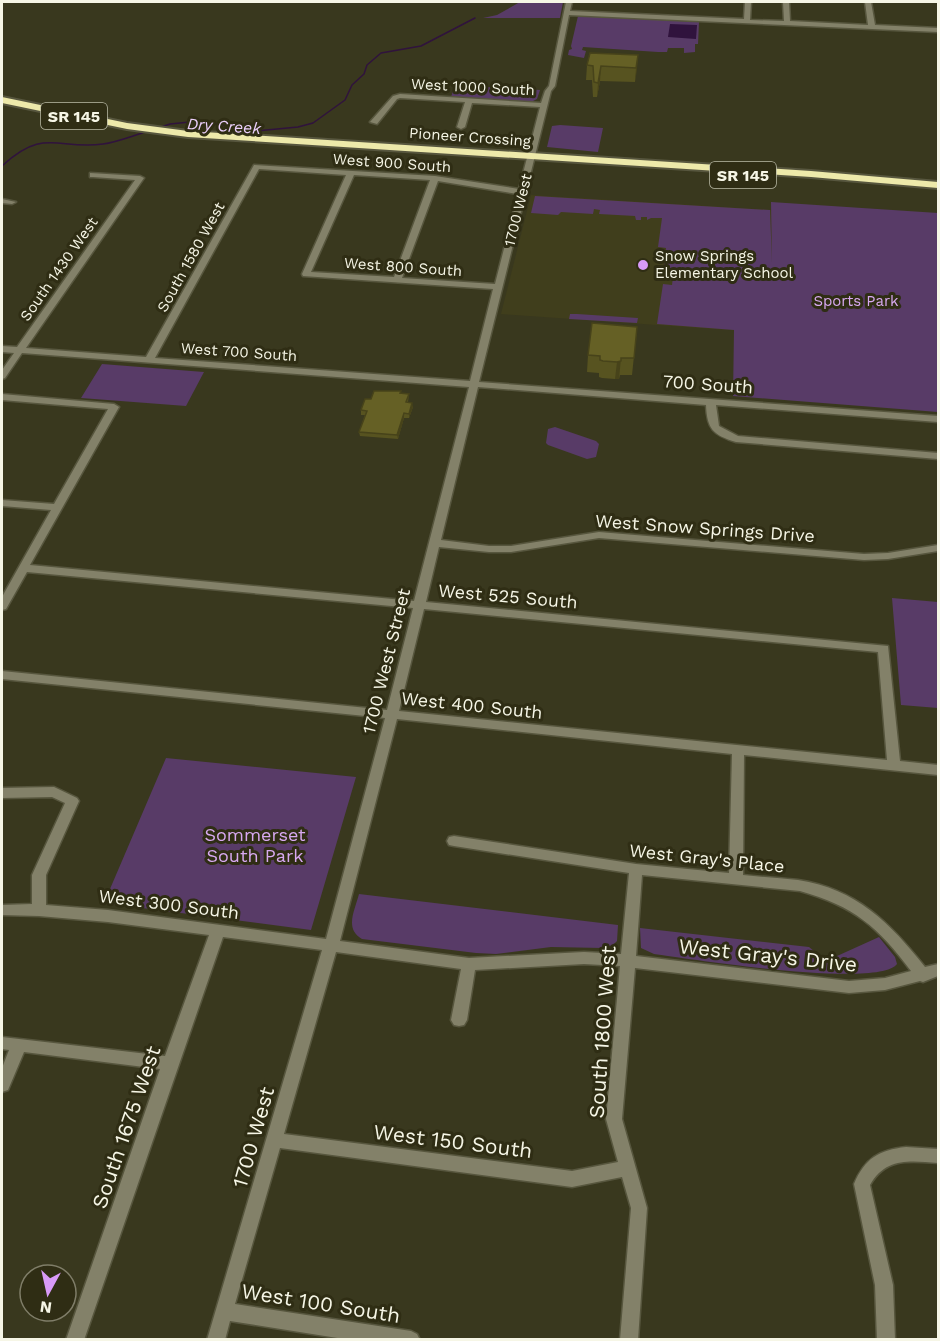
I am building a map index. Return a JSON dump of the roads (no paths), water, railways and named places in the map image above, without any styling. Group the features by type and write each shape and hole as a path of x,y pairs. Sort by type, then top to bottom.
{"highway":[{"name":"Pioneer Crossing","path":"2,100 146,132"},
{"name":"Pioneer Crossing","path":"2,106 206,141 939,185"},
{"name":"Pioneer Crossing","path":"531,159 548,163 939,190"}],"street":[{"name":"1700 West","path":"475,384 531,159 552,86 569,2"},
{"path":"747,22 748,2"},
{"path":"786,2 787,24"},
{"path":"868,2 872,28"},
{"path":"567,13 939,30"},
{"name":"West 1000 South","path":"374,122 395,97 400,96 545,105"},
{"path":"460,127 470,100"},
{"name":"West 900 South","path":"257,168 435,178 523,192"},
{"name":"South 1580 West","path":"149,360 257,168"},
{"name":"West 800 South","path":"351,173 306,274 499,287"},
{"name":"South 1430 West","path":"2,376 140,178 93,175"},
{"path":"397,280 435,178"},
{"path":"2,201 12,202"},
{"name":"West 700 South","path":"2,349 475,384"},
{"name":"700 South","path":"475,384 939,419"},
{"name":"1700 West Street","path":"330,946 475,384"},
{"path":"2,397 114,407 2,606"},
{"path":"711,401 712,424 717,433 736,439 939,456"},
{"path":"2,503 56,507"},
{"name":"West Snow Springs Drive","path":"434,543 496,549 521,548 568,538 599,535 864,557 888,556 939,548"},
{"name":"West 525 South","path":"22,568 884,649 894,766"},
{"name":"West 400 South","path":"2,675 939,770"},
{"path":"736,879 738,751"},
{"path":"2,793 54,792 72,801 39,875 39,909"},
{"name":"West Gray's Place","path":"454,841 636,868 800,886 826,892 848,900 880,924 923,976"},
{"name":"South 1800 West","path":"629,1340 639,1209 614,1119 636,868"},
{"name":"West 300 South","path":"2,910 39,909 218,930 469,964"},
{"name":"South 1675 West","path":"75,1340 218,930"},
{"name":"1700 West","path":"216,1340 330,946"},
{"name":"West Gray's Drive","path":"469,964 490,965 574,957 849,987 885,984 939,970"},
{"path":"459,1020 469,964"},
{"path":"2,1043 170,1064"},
{"path":"2,1085 19,1044"},
{"name":"West 150 South","path":"273,1140 572,1179 627,1168"},
{"path":"886,1340 884,1285 862,1184 874,1164 889,1158 918,1153 939,1156"},
{"name":"West 100 South","path":"224,1311 411,1340"}],"waterway":[{"name":"Dry Creek","path":"158,128 170,124 200,121 256,131 298,127 313,123 345,100 352,85 364,74 367,65 381,53 421,46 475,18"},
{"name":"Dry Creek","path":"2,166 17,154 40,143 103,144 149,131"}],"place":[{"name":"Snow Springs Elementary School","path":"643,265"}],"park label":[{"name":"Sports Park","path":"856,301"},
{"name":"Sommerset South Park","path":"255,844"}]}
